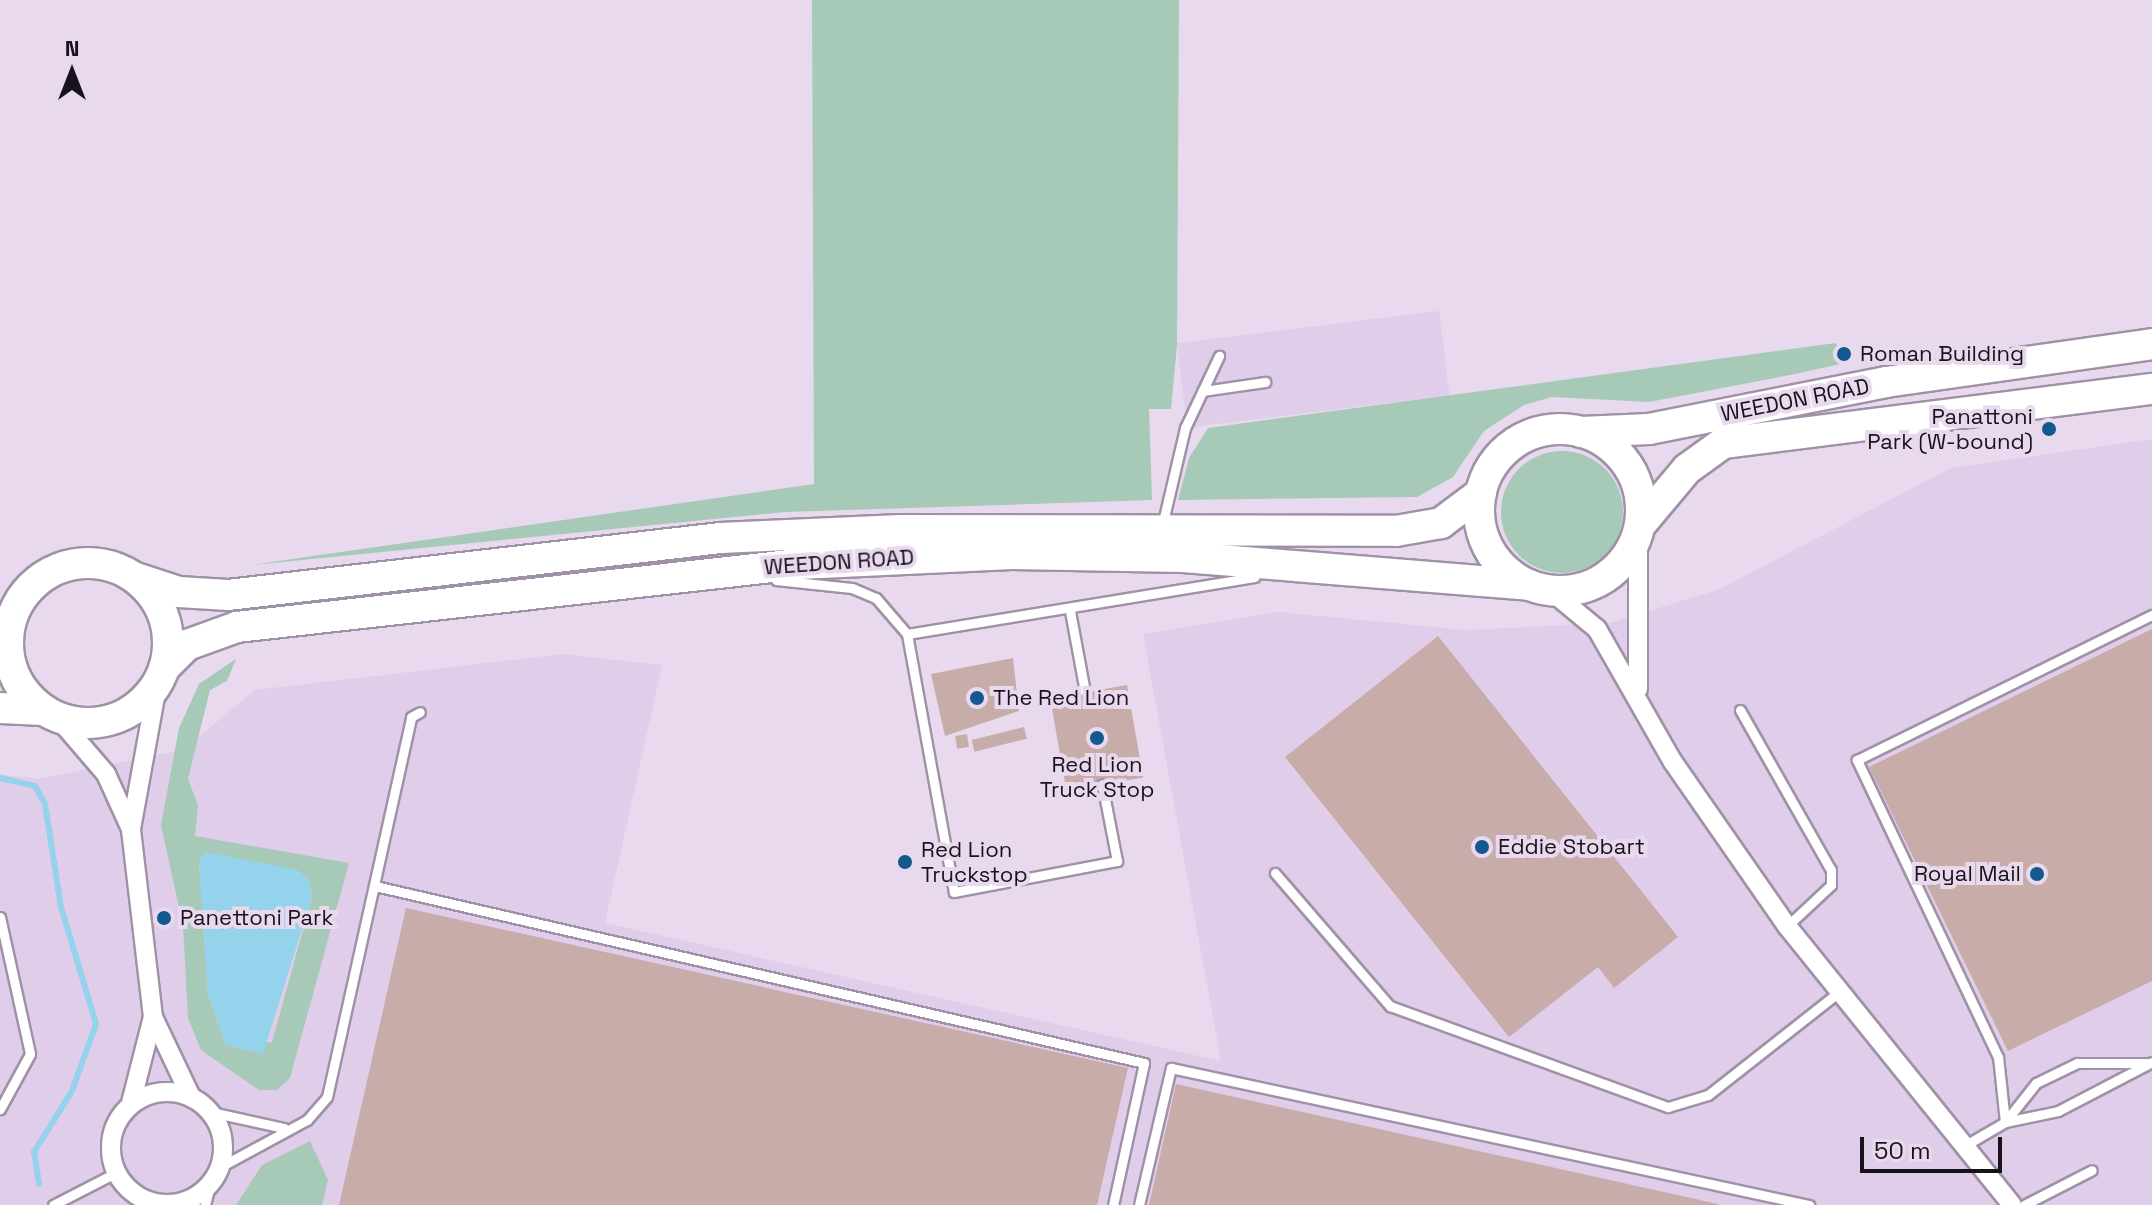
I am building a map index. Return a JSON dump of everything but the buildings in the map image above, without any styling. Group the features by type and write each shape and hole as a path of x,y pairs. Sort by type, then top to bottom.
{"highway":[{"name":"WEEDON ROAD","path":"1581,432 1649,429 1886,382 2152,344"},
{"name":"WEEDON ROAD","path":"1639,529 1687,469 1723,443 2152,389"},
{"path":"1581,432 1627,465 1639,491 1639,529 1605,577 1540,588 1490,549 1481,493 1499,458 1522,439 1581,432"},
{"name":"WEEDON ROAD","path":"136,578 179,592 228,595 720,538 1162,527 1424,528 1481,493"},
{"name":"WEEDON ROAD","path":"161,675 206,634 237,627 676,575 1012,554 1386,569 1540,588"},
{"path":"0,708 103,722 144,700 161,675 164,619 136,578 94,563 72,564 32,585 5,630 13,672 50,713"}],"street":[{"path":"1638,690 1639,529"},
{"path":"1540,588 1597,629 1638,690 1673,762 1787,926 2012,1205"},
{"path":"161,675 131,829 153,1017 191,1097"},
{"path":"50,713 106,774 131,829"},
{"path":"131,1103 160,1091 191,1097 211,1112 223,1138 220,1167 210,1185 173,1204 147,1203 115,1173 111,1136 131,1103 153,1017"}],"lane":[{"path":"1162,527 1185,428 1219,356"},
{"path":"1203,391 1265,382"},
{"path":"907,634 1114,604 1227,578 1386,569"},
{"path":"676,575 852,588 876,598 907,634 954,892 1117,861 1102,784"},
{"path":"1070,611 1085,692"},
{"path":"2005,1122 1998,1057 1857,760 2152,615"},
{"path":"1740,710 1831,870 1831,885 1787,926"},
{"path":"220,1167 284,1128 307,1120 327,1097 411,717 420,712"},
{"path":"1275,873 1390,1006 1668,1107 1708,1095 1840,991"},
{"path":"375,886 1144,1063 1113,1205"},
{"path":"0,917 30,1054 0,1109"},
{"path":"2005,1122 2036,1083 2077,1063 2151,1063"},
{"path":"1964,1146 2005,1122 2058,1111 2151,1063"},
{"path":"1139,1205 1171,1068 1809,1205"},
{"path":"211,1112 284,1128"},
{"path":"2024,1205 2092,1170"},
{"path":"53,1205 115,1173"},
{"path":"205,1205 210,1185"}],"shaded area":[{"path":"1439,311 1449,395 1187,428 1177,343"},
{"path":"2152,439 2152,1205 0,1205 0,774 38,779 183,750 255,690 563,654 662,665 605,923 1221,1061 1143,634 1278,612 1466,630 1610,623 1720,589 1951,468"}],"green space":[{"path":"812,0 1179,0 1177,345 1171,409 1149,409 1152,500 785,512 251,565 814,484"},
{"path":"1836,343 1845,363 1795,374 1649,402 1552,397 1524,405 1484,431 1453,477 1417,497 1178,500 1189,458 1208,428"},
{"path":"1562,451 1585,456 1605,469 1618,489 1623,512 1618,535 1605,555 1585,568 1562,573 1539,568 1519,555 1506,535 1501,512 1506,489 1519,469 1539,456"},
{"path":"236,659 227,681 210,690 188,779 198,805 195,836 349,863 290,1078 277,1090 259,1090 201,1050 188,1018 183,926 161,825 179,728 199,684","holes":["199,861 309,880 312,897 272,1042 226,1045 208,994"]},
{"path":"310,1141 328,1180 322,1205 236,1205 262,1165"}],"water":[{"path":"206,852 298,870 309,880 312,897 263,1054 226,1045 208,994 199,861"}],"waterway":[{"path":"0,778 35,786 45,804 61,907 96,1024 72,1091 34,1152 39,1184"}],"place":[{"name":"Roman Building","path":"1844,354"},
{"name":"Panattoni Park (W-bound)","path":"2049,429"},
{"name":"The Red Lion","path":"977,698"},
{"name":"Red Lion Truck Stop","path":"1097,738"},
{"name":"Eddie Stobart","path":"1482,847"},
{"name":"Red Lion Truckstop","path":"905,862"},
{"name":"Royal Mail","path":"2037,874"},
{"name":"Panettoni Park","path":"164,918"}]}
